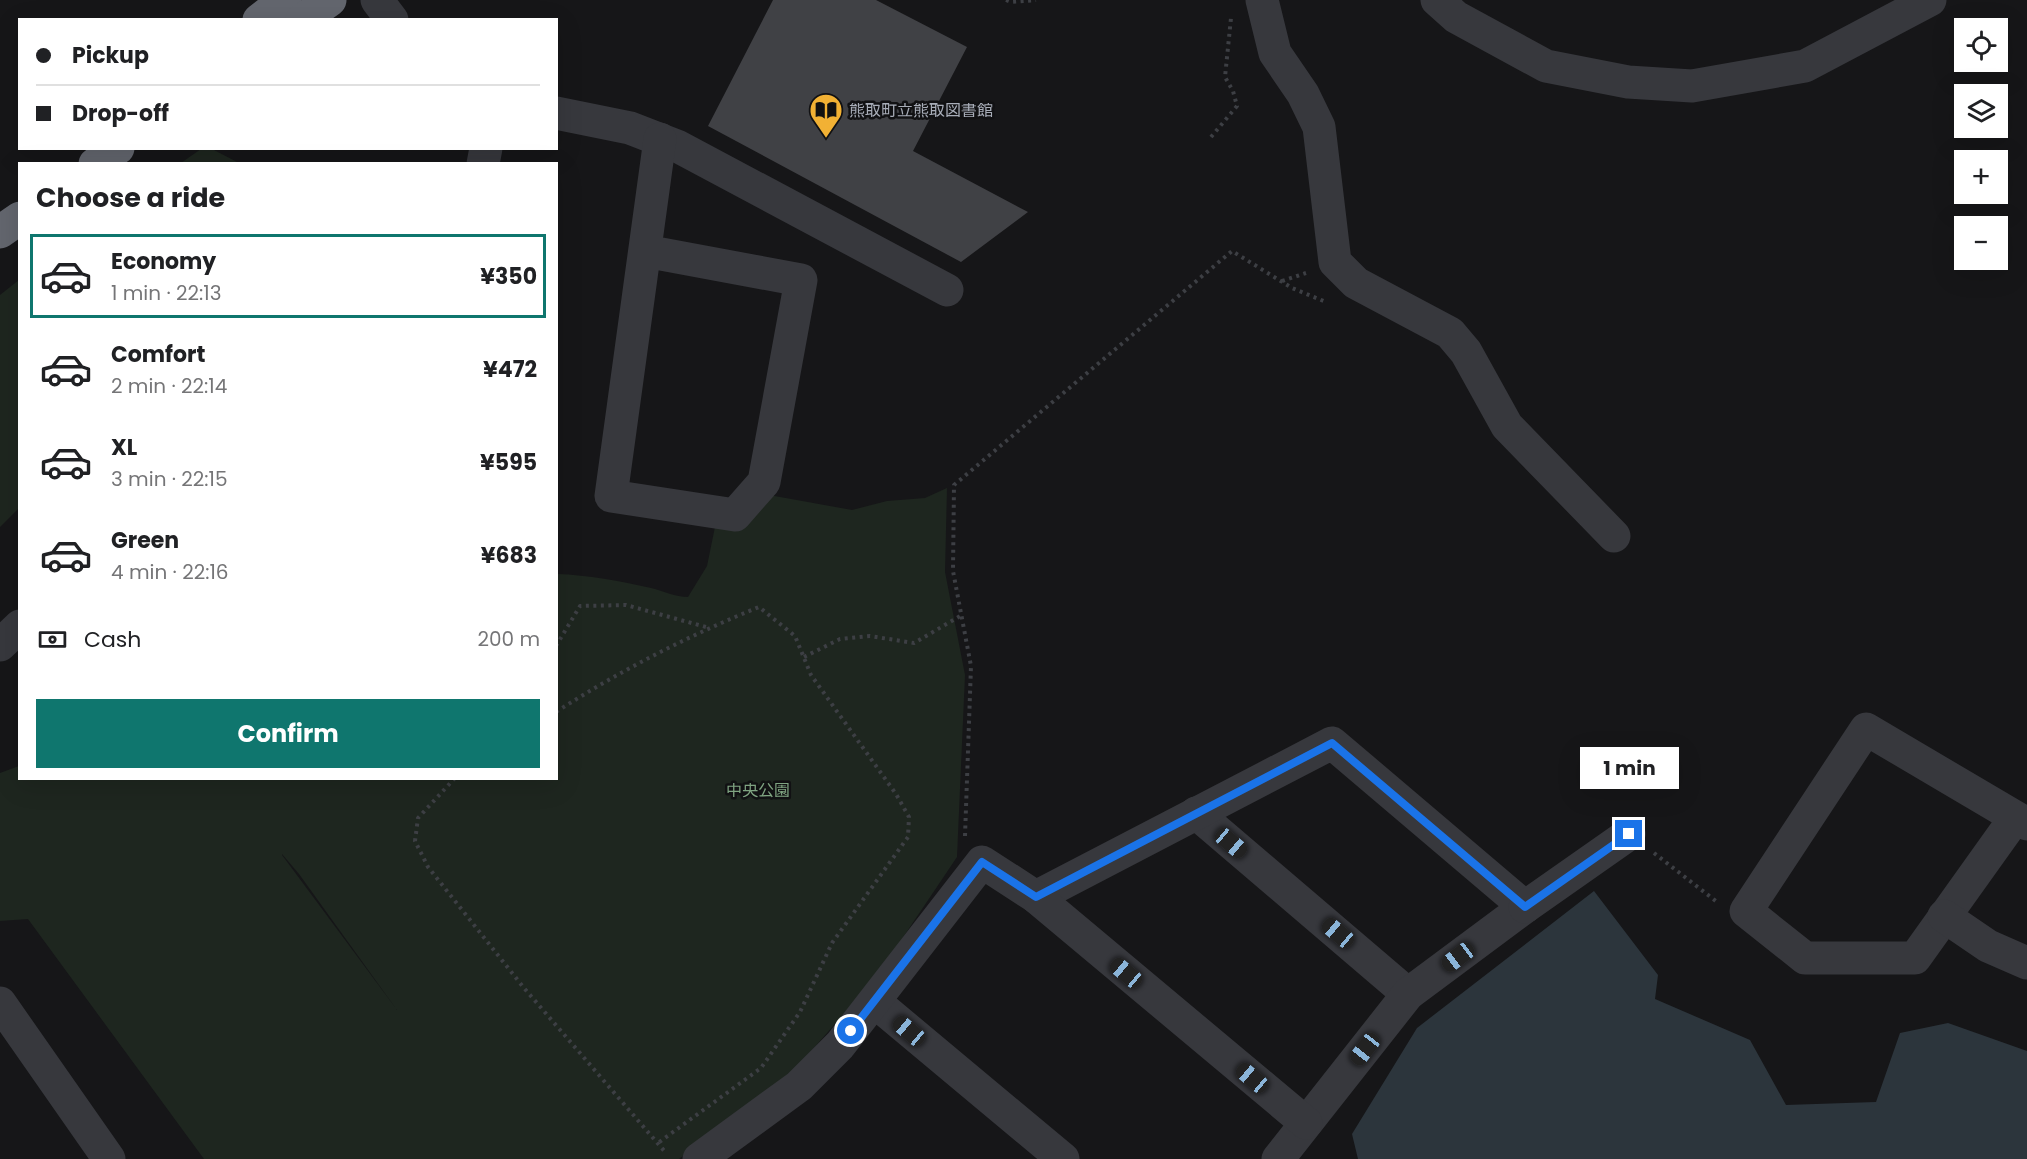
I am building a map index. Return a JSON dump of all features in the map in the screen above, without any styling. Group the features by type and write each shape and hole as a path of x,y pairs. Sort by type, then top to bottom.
{"highway":[{"path":"262,18 285,0"},
{"path":"305,18 330,0"},
{"path":"91,162 103,150"},
{"path":"98,162 115,150"},
{"path":"0,232 18,219"}],"street":[{"path":"377,0 390,18"},
{"path":"1437,0 1456,17 1546,66 1628,82 1692,86 1805,66 1930,0"},
{"path":"1247,5 1275,53 1303,94 1319,127 1335,262 1356,283 1450,333 1466,352 1507,426 1614,536"},
{"path":"558,113 630,128 679,147 947,290"},
{"path":"645,251 801,280 764,482 735,515 612,496 660,139"},
{"path":"0,645 18,628"},
{"path":"1866,729 2021,821 1944,916 1914,958 1805,958 1746,911 1866,729"},
{"path":"1036,897 1332,743 1525,907"},
{"path":"1196,813 1408,993"},
{"path":"1278,1159 1408,993 1629,834"},
{"path":"699,1159 799,1086 840,1045 982,862 1036,897 1306,1123"},
{"path":"1944,916 1988,946 2027,963"},
{"path":"875,1002 1063,1159"},
{"path":"0,1003 109,1159"}],"path":[{"path":"1006,0 1011,2 1036,0"},
{"path":"1212,137 1237,106 1233,91 1225,78 1247,5"},
{"path":"982,862 965,835 971,666 953,571 954,486 1232,251"},
{"path":"558,643 580,606 626,605 708,628"},
{"path":"558,711 604,682 708,628 759,607 795,636 811,675 896,794 909,817 908,837 832,942 800,1012 761,1068 658,1143"},
{"path":"804,657 840,639 870,636 914,643 962,615"},
{"path":"453,780 418,818 415,841 428,867 524,988 671,1159"},
{"path":"1629,834 1726,909 1746,911"}],"green space":[{"path":"200,150 214,150 237,162 182,162"},
{"path":"18,281 18,509 0,527 0,295"},
{"name":"中央公園","path":"947,488 945,572 965,675 957,857 877,976 791,1074 679,1159 204,1159 28,919 0,921 0,773 18,766 18,780 558,780 558,574 616,581 688,597 707,566 716,522 769,495 852,510 887,501 925,498","holes":["282,854 299,874 397,1010 282,855"]}],"shaded area":[{"path":"1594,891 1658,975 1655,999 1750,1040 1786,1105 1876,1102 1900,1033 1948,1023 2027,1051 2027,1159 1358,1159 1352,1134 1417,1028"}],"building":[{"name":"熊取町立熊取図書館","path":"773,0 876,0 967,47 913,151 1028,212 961,262 708,126"}],"place":[{"name":"熊取町立熊取図書館","path":"826,139"}],"route":[{"path":"851,1031 982,862 1036,897 1332,743 1525,907 1629,834"}]}
